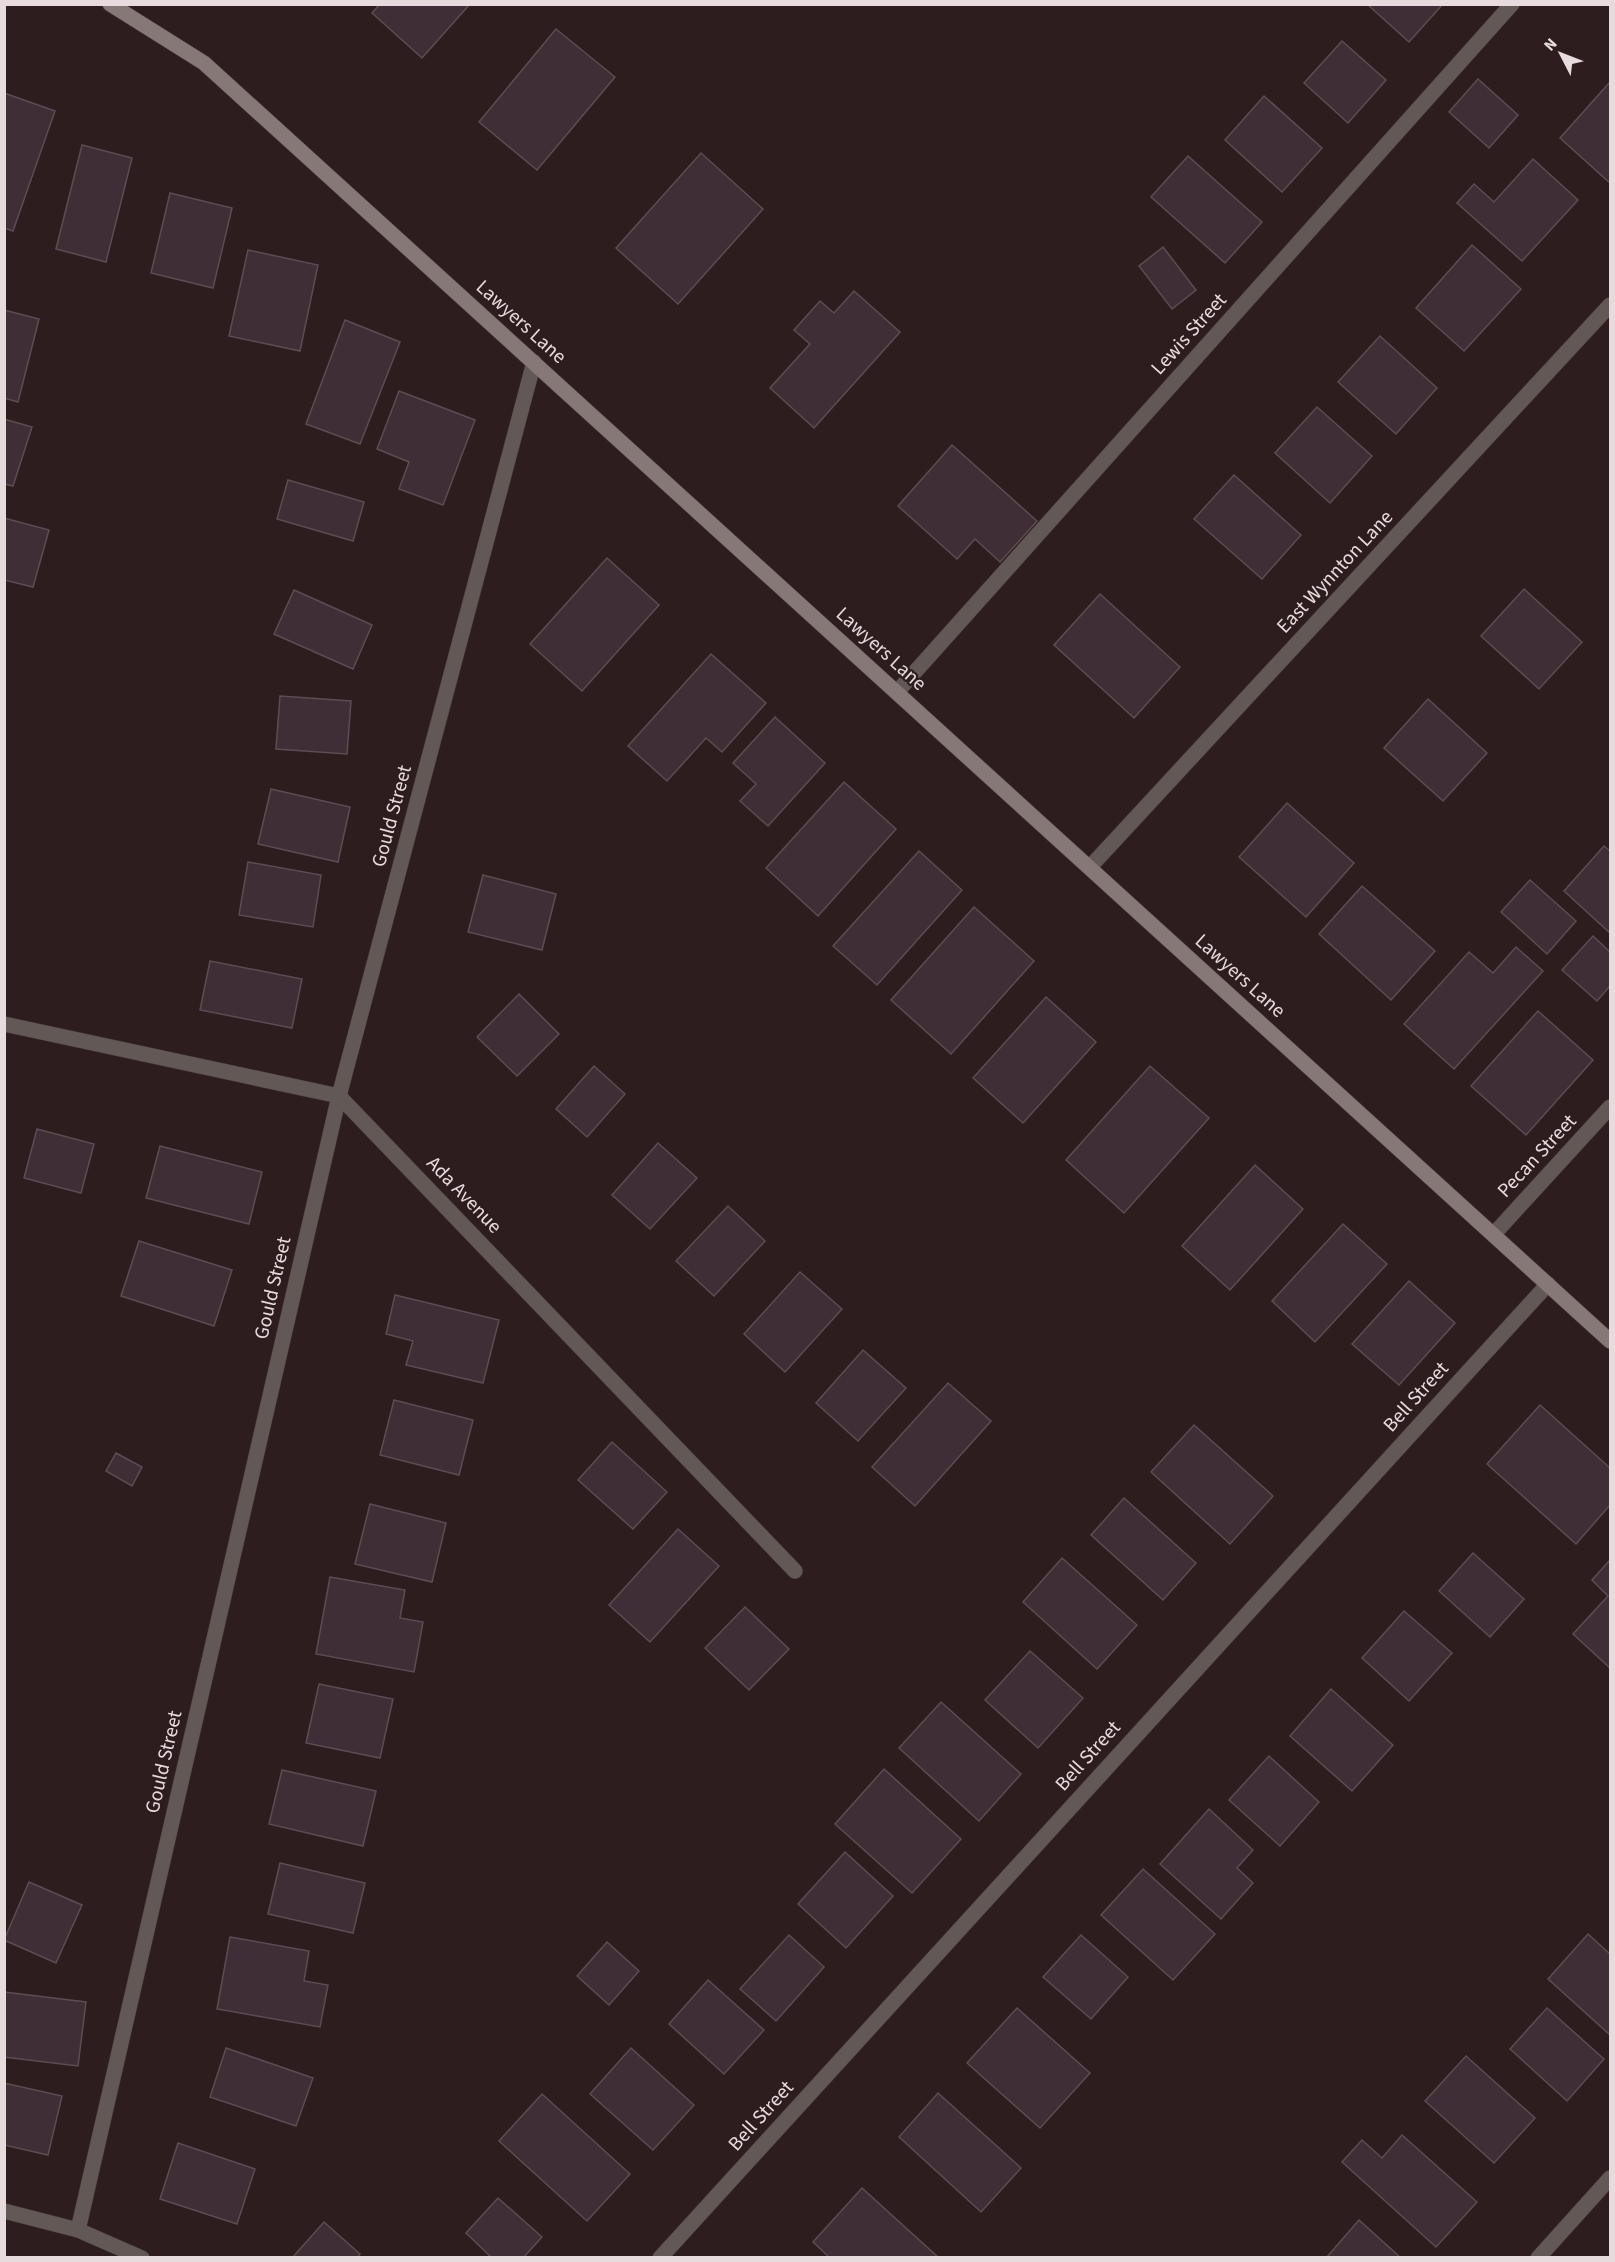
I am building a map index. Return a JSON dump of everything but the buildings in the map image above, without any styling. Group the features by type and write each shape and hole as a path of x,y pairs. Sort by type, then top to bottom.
{"street":[{"name":"Lawyers Lane","path":"110,4 204,63 1611,1341"},
{"name":"Lewis Street","path":"897,693 1512,4"},
{"name":"East Wynnton Lane","path":"1090,867 1611,305"},
{"name":"Gould Street","path":"78,2230 339,1096 534,362"},
{"path":"4,1024 339,1096"},
{"name":"Ada Avenue","path":"339,1096 795,1571"},
{"name":"Pecan Street","path":"1494,1234 1611,1107"},
{"name":"Bell Street","path":"660,2258 1548,1284"},
{"path":"1538,2258 1611,2178"},
{"path":"4,2211 78,2230 141,2258"}]}
